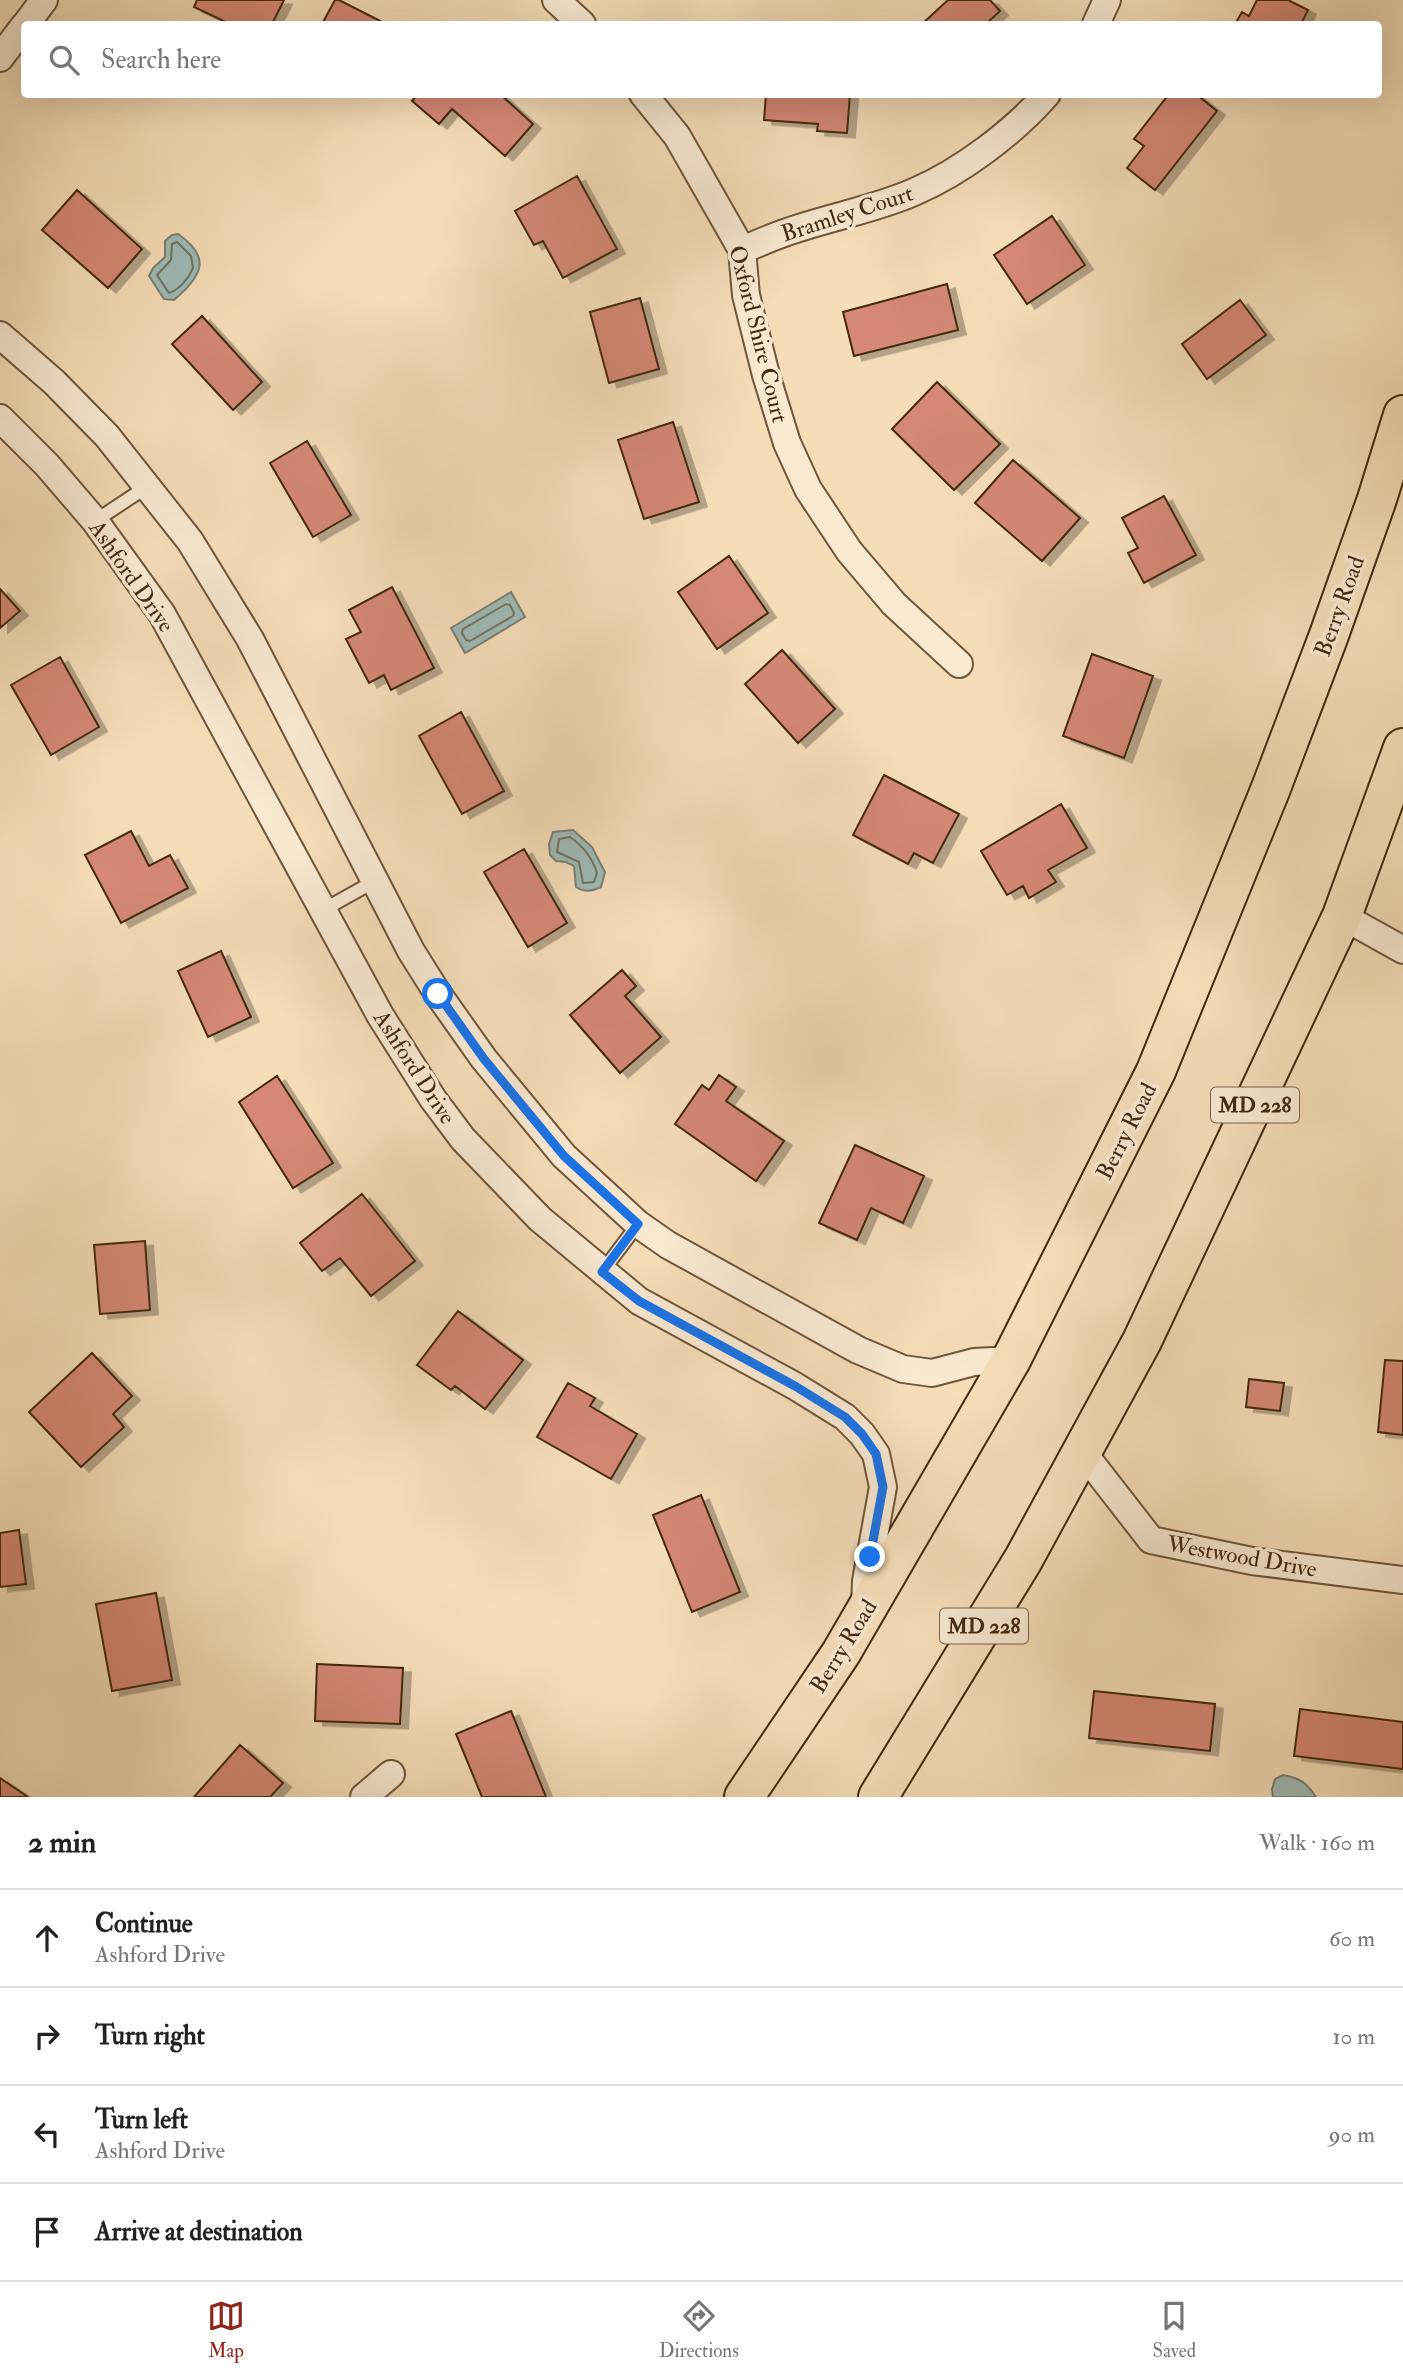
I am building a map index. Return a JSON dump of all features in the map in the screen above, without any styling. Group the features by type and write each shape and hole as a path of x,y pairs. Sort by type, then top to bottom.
{"highway":[{"name":"Berry Road","path":"744,1797 865,1614 1011,1360 1156,1071 1256,825 1329,635 1377,499 1403,415"},
{"name":"MD 228","path":"878,1797 1023,1560 1142,1340 1342,916 1403,748"}],"street":[{"path":"28,21 44,0"},
{"path":"556,0 579,21"},
{"path":"1097,21 1107,0"},
{"path":"0,58 21,30"},
{"name":"Oxford Shire Court","path":"646,98 677,136 742,250 746,295 766,375 787,443 808,489 849,551 894,604 959,664"},
{"name":"Bramley Court","path":"742,250 786,232 863,211 916,191 991,145 1043,98"},
{"path":"0,335 98,427 190,541 250,639 411,951 484,1059 564,1156 638,1224 668,1245 858,1350 903,1369 932,1373 974,1362 1011,1360"},
{"name":"Ashford Drive","path":"0,418 47,465 95,522 162,614 410,1065 463,1139 540,1219 639,1301 795,1386 845,1417 862,1434 876,1454 883,1487 866,1581 865,1614"},
{"path":"1342,916 1403,950"},
{"name":"Westwood Drive","path":"1082,1450 1151,1539 1252,1561 1403,1580"},
{"path":"364,1797 391,1774"}],"lane":[{"path":"95,522 148,486"},
{"path":"323,909 375,881"},
{"path":"602,1272 638,1224"}],"water":[{"path":"178,234 196,251 199,267 183,292 174,300 164,299 149,276 165,257 165,241"},
{"path":"511,592 525,617 465,653 451,628"},
{"path":"573,830 592,847 605,872 601,887 595,890 576,887 574,866 556,861 550,855 549,844 553,832"},
{"path":"1283,1775 1302,1782 1316,1797 1273,1797 1275,1779"}],"building":[{"path":"197,0 284,0 274,21 224,21 194,7"},
{"path":"335,0 339,0 380,21 324,21"},
{"path":"948,0 990,0 1000,11 989,21 925,21"},
{"path":"1257,0 1288,0 1308,10 1302,21 1237,21 1242,12 1249,16"},
{"path":"415,98 504,98 533,124 505,156 452,109 439,124 412,101"},
{"path":"766,98 850,98 847,133 817,131 818,124 764,120"},
{"path":"1166,98 1201,98 1217,111 1155,190 1127,168 1144,146 1134,139"},
{"path":"577,176 617,249 563,278 543,241 534,245 515,211"},
{"path":"77,190 142,249 108,288 42,230"},
{"path":"1052,216 1085,265 1027,304 994,255"},
{"path":"947,284 958,330 854,356 843,312"},
{"path":"640,298 659,369 609,383 590,312"},
{"path":"1240,300 1266,335 1207,379 1182,344"},
{"path":"202,316 262,382 233,410 172,344"},
{"path":"937,382 1000,444 954,490 892,429"},
{"path":"673,422 699,502 644,519 618,440"},
{"path":"307,441 351,515 313,537 270,463"},
{"path":"1013,460 1080,518 1042,561 975,503"},
{"path":"1164,496 1196,555 1144,583 1128,553 1138,548 1122,518"},
{"path":"729,556 768,613 717,649 678,592"},
{"path":"392,587 434,668 391,690 384,675 369,683 346,639 361,632 349,610"},
{"path":"0,589 20,611 0,628"},
{"path":"782,650 835,709 798,743 745,684"},
{"path":"1092,654 1153,676 1124,758 1063,736"},
{"path":"60,657 99,727 51,755 11,685"},
{"path":"461,712 504,791 462,814 419,736"},
{"path":"884,775 959,814 933,863 914,853 908,864 853,835"},
{"path":"1061,804 1087,848 1048,870 1056,882 1029,898 1023,886 1007,895 981,851"},
{"path":"131,831 149,866 170,855 188,888 121,923 85,855"},
{"path":"524,849 567,923 528,947 484,872"},
{"path":"221,951 251,1017 208,1037 178,971"},
{"path":"622,970 636,986 625,996 661,1037 620,1073 570,1015"},
{"path":"719,1075 736,1087 726,1101 784,1141 756,1181 675,1124 702,1085 709,1090"},
{"path":"277,1076 333,1163 293,1188 239,1102"},
{"path":"855,1145 924,1176 903,1223 871,1208 857,1240 819,1223"},
{"path":"362,1194 415,1261 371,1296 340,1258 322,1271 300,1243"},
{"path":"145,1241 150,1310 100,1314 94,1245"},
{"path":"458,1311 523,1360 485,1409 455,1386 451,1390 417,1365"},
{"path":"92,1353 132,1396 113,1414 124,1427 81,1467 29,1412"},
{"path":"1385,1360 1403,1361 1403,1435 1378,1432"},
{"path":"1249,1379 1284,1383 1280,1411 1246,1407"},
{"path":"568,1383 595,1398 590,1406 637,1434 611,1479 537,1437"},
{"path":"701,1495 740,1592 692,1612 653,1515"},
{"path":"19,1530 26,1584 0,1587 0,1533"},
{"path":"156,1593 172,1680 112,1691 96,1604"},
{"path":"317,1664 403,1668 400,1724 315,1721"},
{"path":"1094,1691 1215,1704 1210,1751 1089,1738"},
{"path":"1300,1709 1403,1722 1403,1769 1294,1756"},
{"path":"511,1711 546,1797 482,1797 456,1734"},
{"path":"240,1745 283,1783 270,1797 194,1797"},
{"path":"0,1778 28,1797 0,1797"}],"route":[{"path":"438,994 484,1059 564,1156 638,1224 602,1272 639,1301 795,1386 845,1417 862,1434 876,1454 883,1487 870,1557"}]}
